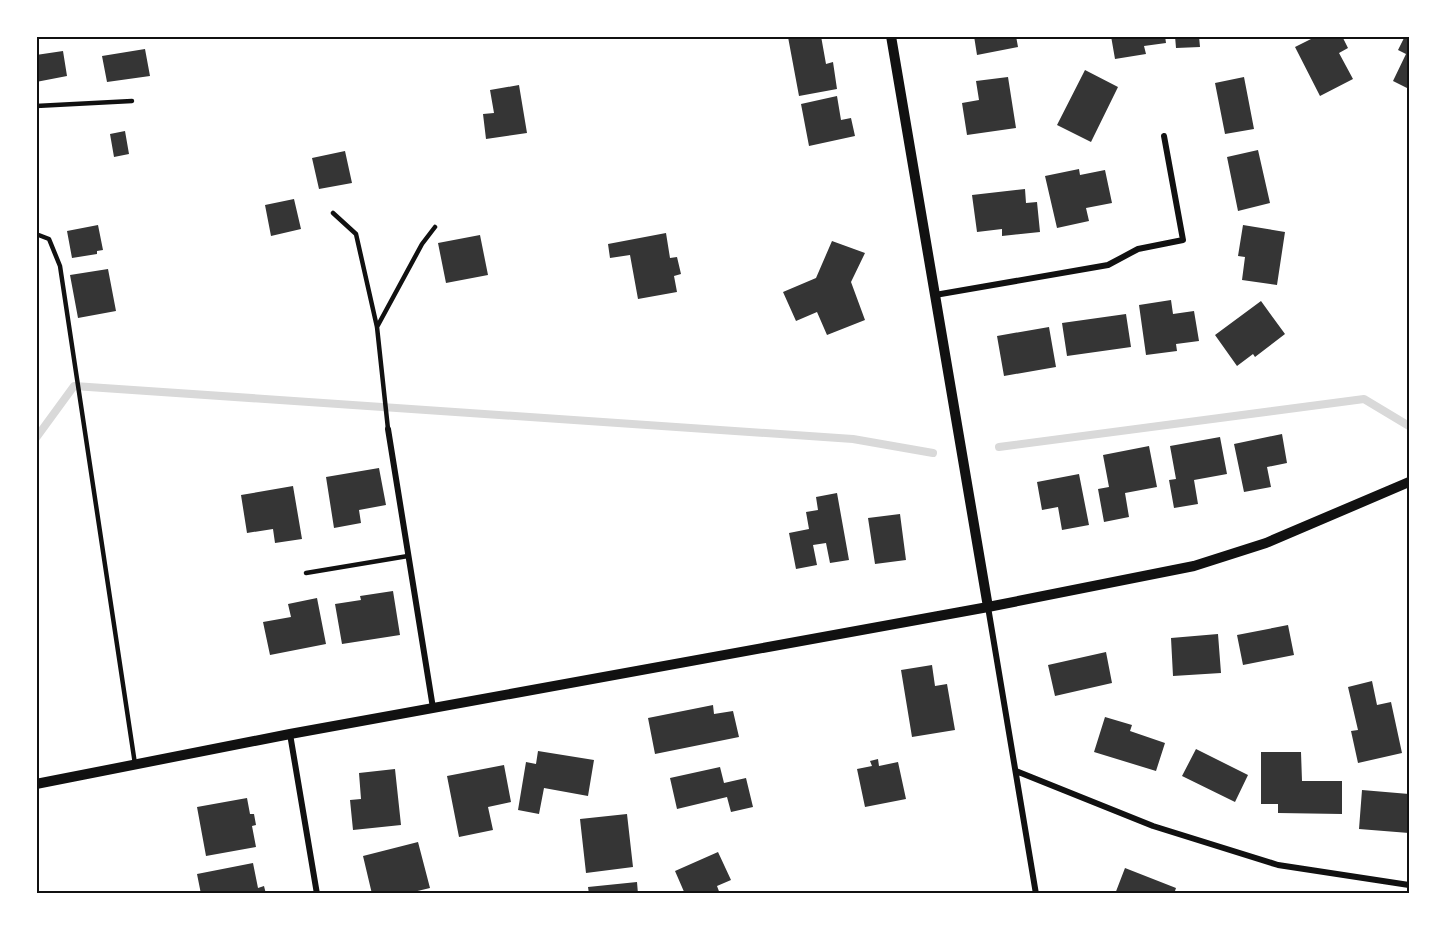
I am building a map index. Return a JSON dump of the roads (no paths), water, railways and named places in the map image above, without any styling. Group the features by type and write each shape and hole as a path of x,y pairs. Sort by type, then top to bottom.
{"street":[{"path":"891,36 1036,894"},
{"path":"935,295 1108,264 1138,249 1183,240 1164,136"},
{"path":"388,429 433,708"},
{"path":"36,784 290,734 988,607 1194,566 1266,543 1409,482"},
{"path":"290,734 317,894"},
{"path":"1016,771 1154,826 1278,865 1409,885"}],"lane":[{"path":"36,106 132,101"},
{"path":"333,213 356,234 377,327 388,429"},
{"path":"377,327 422,244 435,227"},
{"path":"36,234 49,239 60,266 135,764"},
{"path":"306,573 408,556"}],"waterway":[{"path":"36,438 74,386 853,439 933,453"},
{"path":"999,447 1364,399 1409,426"}]}
